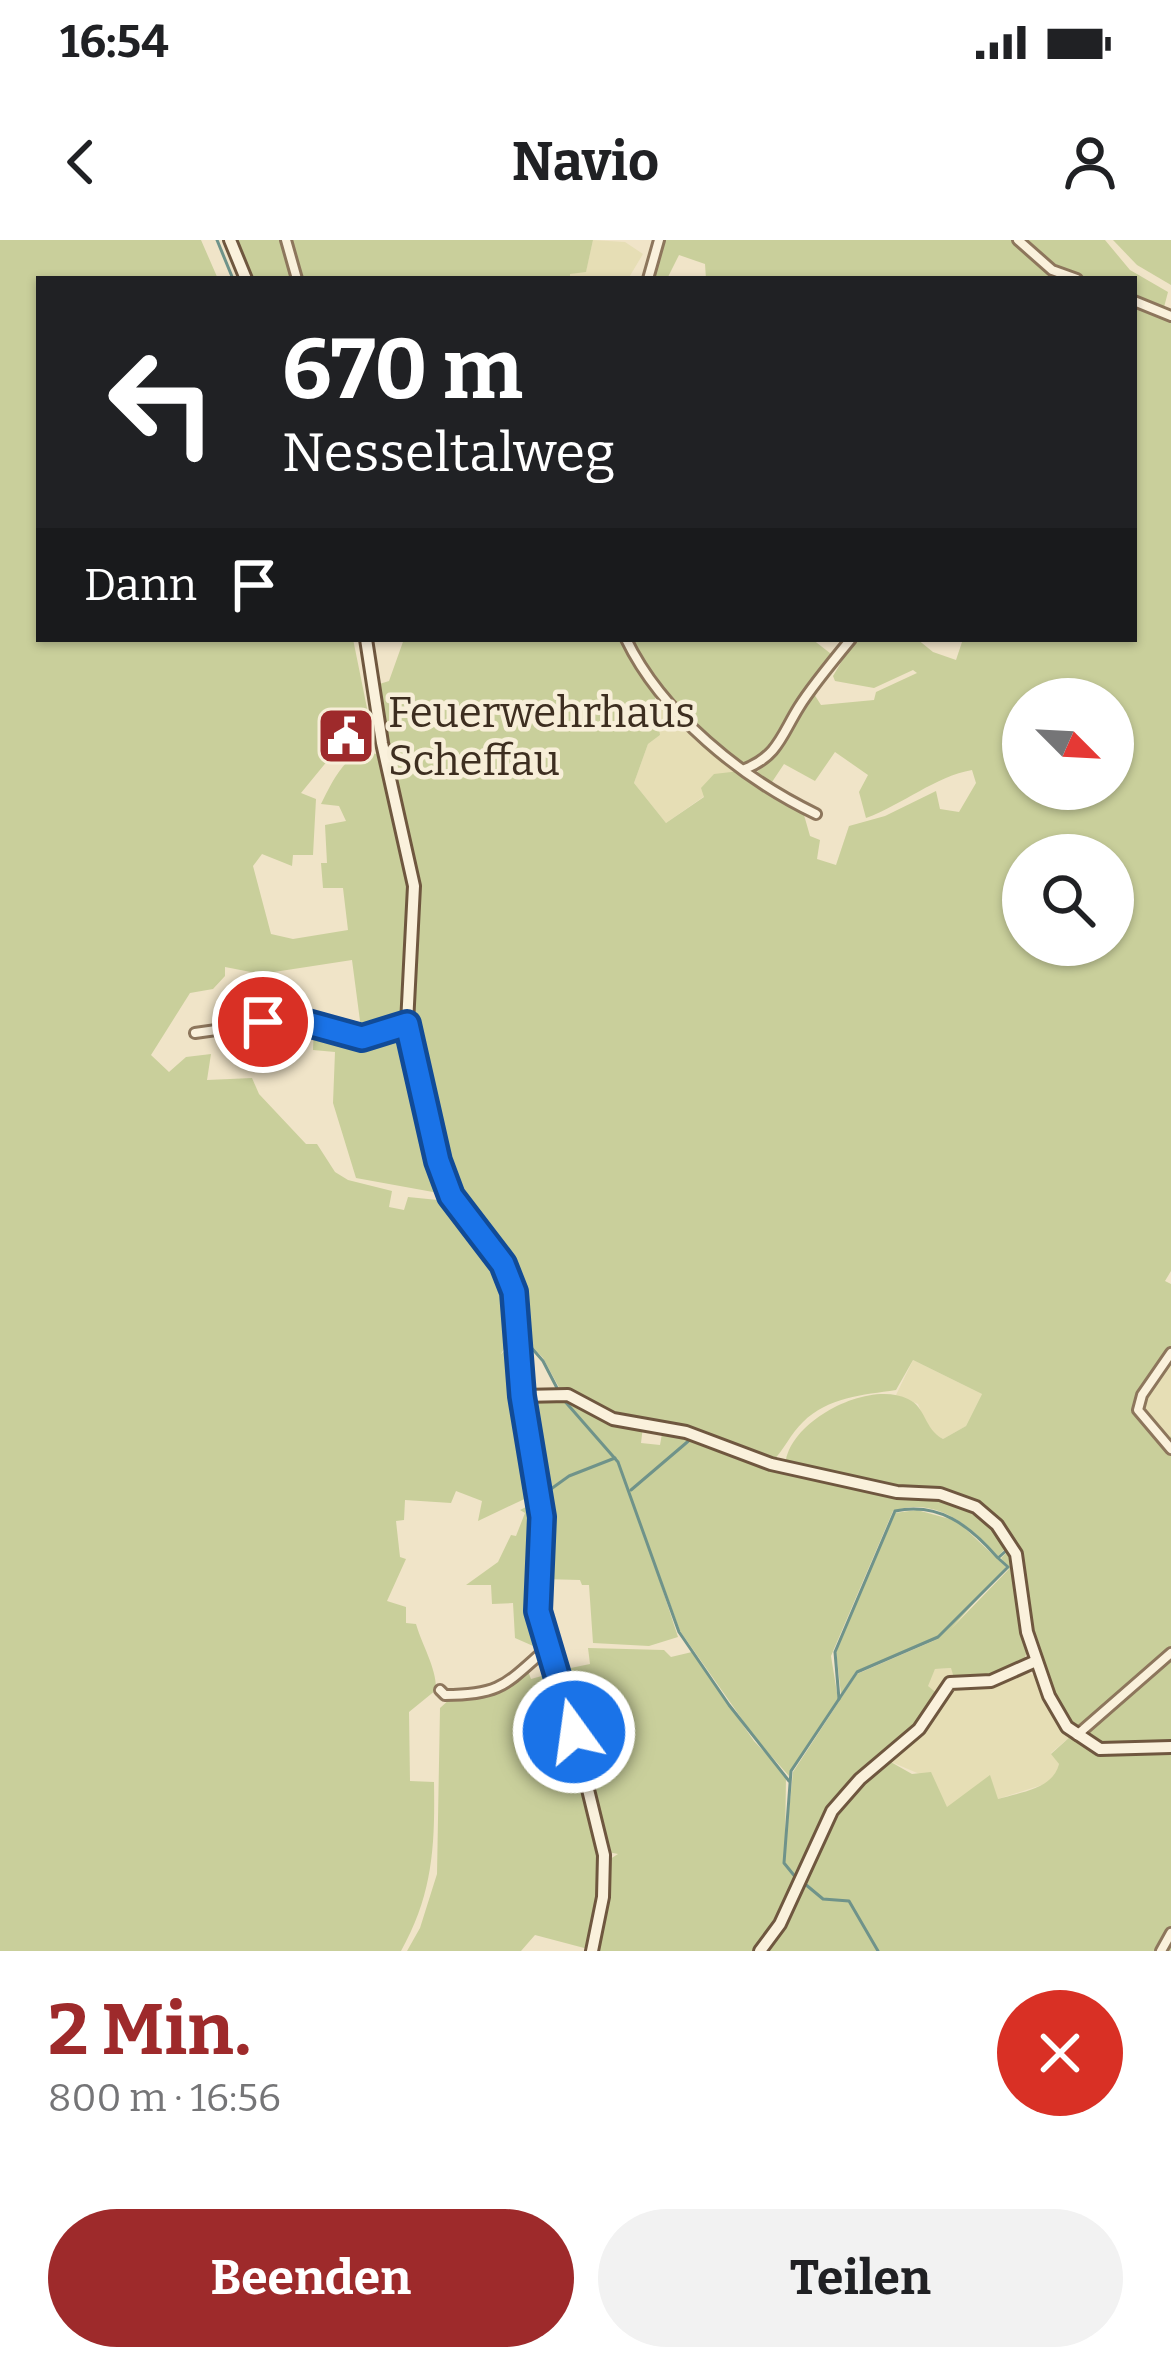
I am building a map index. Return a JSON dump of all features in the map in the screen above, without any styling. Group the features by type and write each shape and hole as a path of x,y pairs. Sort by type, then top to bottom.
{"street":[{"path":"230,240 245,276"},
{"path":"286,240 296,276"},
{"path":"649,276 658,240"},
{"path":"1018,240 1052,269 1070,276"},
{"path":"1137,302 1171,316"},
{"path":"367,642 382,743 414,886 407,1024 438,1161 451,1196 510,1277 522,1396 542,1517 538,1611 546,1649 559,1671 604,1856 603,1897 592,1951"},
{"path":"628,642 665,697 745,769 817,814"},
{"path":"745,769 760,764 783,741 802,701 849,642"},
{"path":"195,1033 293,1019 362,1038 407,1024"},
{"path":"1171,1353 1142,1394 1138,1410 1171,1449"},
{"path":"522,1396 568,1395 614,1420 686,1432 756,1460 897,1492 940,1494 976,1507 997,1525 1016,1554 1036,1661 1048,1696 1076,1736 1114,1751 1171,1747"},
{"path":"440,1690 445,1695 492,1693 516,1679 546,1649"},
{"path":"1076,1736 1171,1653"},
{"path":"760,1951 780,1924 832,1811 860,1779 919,1729 950,1682 991,1682 1036,1661"},
{"path":"1161,1951 1171,1934"}],"shaded area":[{"path":"593,240 625,242 643,254 630,276 569,276 586,271"},
{"path":"656,700 664,700 740,771 666,823 634,783 648,744 660,735"},
{"path":"1171,1356 1171,1436 1166,1440 1146,1420 1141,1407"},
{"path":"913,1360 982,1394 966,1426 943,1439 929,1431 918,1404 896,1395"},
{"path":"952,1668 955,1681 1021,1669 1037,1677 1071,1736 1051,1753 1059,1764 1056,1776 998,1799 947,1808 922,1775 889,1761 935,1669"}],"green space":[{"path":"0,240 201,240 217,276 36,276 36,642 354,642 368,713 352,715 328,743 333,754 301,793 316,799 313,855 293,855 292,866 262,854 253,866 271,934 293,939 348,930 343,888 323,888 321,863 327,863 325,825 346,821 339,806 321,804 353,757 371,753 382,757 412,898 399,1023 362,1036 352,960 261,974 225,967 225,976 213,989 190,993 151,1055 169,1072 186,1057 211,1054 207,1080 252,1078 259,1094 306,1144 317,1144 335,1172 392,1191 389,1207 404,1210 408,1197 448,1201 508,1292 511,1332 501,1354 513,1343 520,1431 533,1495 478,1521 482,1501 456,1491 451,1503 405,1500 404,1520 396,1521 400,1557 406,1559 387,1601 406,1607 406,1623 416,1624 436,1682 436,1690 409,1712 410,1781 434,1782 434,1827 426,1889 401,1951 0,1951"},
{"path":"235,240 593,240 586,272 570,276 249,276"},
{"path":"661,240 1105,240 1130,270 1168,292 1162,315 1171,321 1171,1271 1165,1281 1171,1284 1171,1348 1148,1380 1136,1416 1162,1443 1171,1436 1171,1650 1082,1728 1074,1730 1059,1711 1034,1650 1023,1566 1015,1548 975,1503 786,1460 803,1430 855,1399 892,1394 908,1399 943,1439 966,1426 982,1394 913,1360 896,1390 846,1398 813,1414 772,1462 627,1420 561,1391 543,1358 521,1334 515,1282 520,1277 515,1277 459,1204 465,1205 466,1200 456,1197 430,1119 410,1024 419,937 417,877 373,686 389,681 403,642 625,642 654,689 660,735 648,744 634,783 666,823 704,797 701,788 714,774 740,771 804,815 810,836 820,840 817,859 836,865 849,826 885,816 936,791 940,809 959,812 976,783 972,770 945,778 866,818 859,792 868,775 835,752 815,781 784,764 770,785 755,774 782,747 803,704 814,694 821,705 874,700 876,692 917,673 913,670 874,688 835,681 833,676 853,642 921,642 956,660 962,642 1137,642 1137,276 706,276 705,264 679,255 668,276 652,276"},
{"path":"1113,240 1171,240 1171,285 1137,265"},
{"path":"631,642 816,642 835,657 769,753 748,764 711,743 665,694"},
{"path":"314,1027 361,1040 397,1030 404,1033 444,1194 356,1178 333,1103 335,1052 313,1050"},
{"path":"563,1396 643,1426 641,1443 660,1445 663,1428 692,1436 682,1448 695,1438 762,1465 955,1500 988,1519 1008,1546 998,1556 964,1525 938,1511 909,1507 893,1511 831,1656 838,1699 789,1776 756,1739 680,1631 644,1533 678,1637 649,1646 593,1643 589,1585 580,1580 542,1579 542,1497 569,1477 613,1459 568,1475 541,1495 527,1401"},
{"path":"536,1502 540,1537 535,1614 540,1649 515,1638 513,1603 492,1604 491,1585 466,1585 498,1562 511,1535 516,1536 525,1513 520,1510"},
{"path":"917,1510 957,1521 1006,1567 950,1630 1009,1569 1001,1558 1010,1549 1029,1646 1024,1660 990,1678 954,1678 951,1668 935,1669 928,1686 939,1695 914,1729 820,1826 786,1908 757,1951 594,1951 607,1861 618,1854 608,1852 561,1670 590,1664 588,1648 664,1650 671,1657 692,1652 754,1741 786,1775 785,1852 793,1772 857,1674 940,1638 856,1671 841,1694 836,1651 895,1513"},
{"path":"1171,1656 1171,1744 1097,1746 1084,1733"},
{"path":"528,1671 531,1679 556,1672 602,1863 588,1949 535,1935 521,1951 407,1951 420,1928 437,1874 440,1708 451,1698 501,1689"},
{"path":"1071,1736 1106,1751 1171,1749 1171,1951 762,1951 814,1847 846,1796 889,1761 912,1774 931,1772 947,1807 990,1775 998,1799 1043,1784 1059,1764 1051,1754"}],"waterway":[{"path":"217,240 232,276"},
{"path":"454,1209 499,1268"},
{"path":"524,1339 543,1361 558,1390"},
{"path":"562,1398 618,1462 679,1632 789,1781"},
{"path":"631,1490 692,1438"},
{"path":"544,1494 569,1476 615,1458"},
{"path":"839,1699 835,1652 895,1511 939,1513 975,1535 997,1557"},
{"path":"797,1879 784,1863 791,1771 857,1672 938,1637 1008,1567 998,1558 1008,1549"},
{"path":"805,1884 823,1899 849,1901 878,1951"}],"place":[{"name":"Feuerwehrhaus Scheffau","path":"346,736"}],"route":[{"path":"263,1022 293,1019 362,1038 407,1024 438,1161 451,1196 503,1264 514,1292 522,1396 542,1517 538,1611 574,1732"}]}
